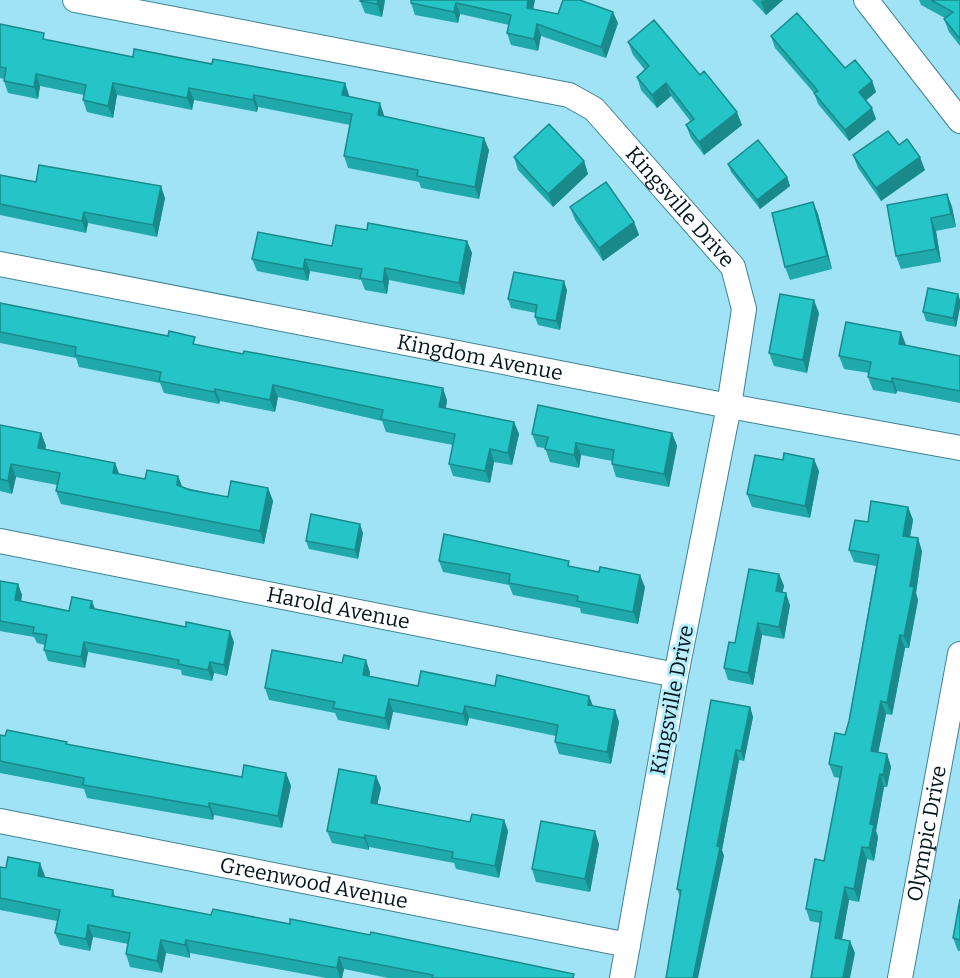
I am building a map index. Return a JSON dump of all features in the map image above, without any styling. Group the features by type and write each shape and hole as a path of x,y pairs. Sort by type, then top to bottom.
{"street":[{"name":"Kingsville Drive","path":"75,0 569,95 594,109 733,267 744,309 729,406 676,675 622,978"},
{"path":"866,0 960,121"},
{"name":"Kingdom Avenue","path":"0,264 729,406 960,448"},
{"name":"Harold Avenue","path":"0,541 676,675"},
{"name":"Olympic Drive","path":"900,978 960,654"},
{"name":"Greenwood Avenue","path":"0,821 628,945"}],"building":[{"path":"361,0 378,0 377,4"},
{"path":"411,0 528,0 527,8 558,14 563,0 580,0 613,12 601,47 537,24 534,39 507,33 511,15 507,14 456,3 454,12 411,3"},
{"path":"931,0 960,0 960,39 944,19 953,12"},
{"path":"797,13 845,68 855,60 872,81 859,92 872,108 845,130 814,93 818,91 771,36"},
{"path":"654,20 700,75 704,71 737,112 699,142 686,125 694,119 666,83 652,95 637,77 649,66 628,42"},
{"path":"0,24 44,33 43,39 133,57 134,49 212,64 213,59 345,83 342,95 380,103 378,115 484,138 475,187 417,176 418,170 344,156 352,114 254,95 253,100 189,88 187,98 113,83 108,106 83,100 86,85 36,74 34,87 4,81 6,68 0,67"},
{"path":"549,124 584,161 548,194 514,157"},
{"path":"888,131 899,145 907,139 920,157 876,188 853,155"},
{"path":"758,140 787,177 757,200 728,164"},
{"path":"39,165 161,186 153,225 84,212 82,221 0,204 0,175 36,182"},
{"path":"606,182 634,222 599,248 570,207"},
{"path":"947,194 951,214 931,218 936,249 896,256 887,205"},
{"path":"813,202 827,256 785,267 772,213"},
{"path":"368,223 467,241 459,283 385,268 383,282 360,278 362,269 305,259 303,269 252,259 258,232 332,246 336,225 367,230"},
{"path":"514,272 564,281 556,321 535,317 537,305 508,299"},
{"path":"928,288 958,294 953,318 923,312"},
{"path":"780,294 814,300 803,360 769,353"},
{"path":"0,303 168,336 169,331 195,337 193,344 243,354 244,351 443,388 439,407 514,422 508,453 490,449 485,471 449,464 455,434 381,419 383,410 273,385 270,400 159,381 161,372 75,355 76,347 0,332"},
{"path":"846,322 901,332 899,344 960,356 960,391 892,378 892,382 868,377 871,362 839,356"},
{"path":"538,405 672,433 664,474 612,464 614,450 576,443 574,455 545,449 548,437 532,434"},
{"path":"0,425 41,433 38,448 115,463 113,473 145,479 147,470 178,476 177,485 190,490 228,497 231,481 268,488 260,531 56,491 60,473 11,464 8,481 0,479"},
{"path":"784,453 814,459 805,506 747,494 755,455 783,460"},
{"path":"871,501 908,507 903,536 918,538 910,586 914,587 904,636 900,635 887,703 881,701 871,751 887,754 883,775 880,774 870,824 874,825 869,848 862,847 854,889 845,887 835,938 850,941 843,978 811,978 822,912 806,909 815,859 824,861 842,767 829,764 835,733 845,735 849,721 879,555 849,550 855,520 868,522"},
{"path":"311,514 360,524 355,550 306,541"},
{"path":"444,534 569,561 568,566 599,572 600,567 640,575 633,612 577,601 578,596 509,583 510,574 439,561"},
{"path":"749,569 779,574 776,591 786,593 779,627 758,623 748,673 724,668 729,642 735,643"},
{"path":"0,581 18,584 15,600 69,611 72,597 92,601 90,608 186,627 186,622 230,631 224,665 210,662 208,670 178,664 179,660 84,642 81,657 44,650 47,635 33,633 34,627 0,621"},
{"path":"272,650 342,663 344,655 366,660 363,675 418,686 421,671 495,686 497,675 589,696 588,705 615,710 607,752 555,742 558,725 465,706 463,714 389,699 385,718 333,708 335,702 265,688"},
{"path":"711,700 750,707 741,751 736,750 717,846 720,847 693,978 666,978 681,890 677,889"},
{"path":"7,730 67,742 66,744 242,777 244,765 286,773 278,816 209,803 209,807 83,785 84,778 0,761 0,735 5,736"},
{"path":"339,769 376,776 371,803 470,822 472,814 504,820 495,866 452,858 453,852 365,835 364,838 327,831"},
{"path":"541,821 595,831 585,879 532,869"},
{"path":"8,857 40,863 38,876 113,890 112,896 211,915 213,909 290,924 290,919 370,935 371,932 574,974 573,978 432,978 433,975 339,957 337,968 186,940 185,945 161,940 157,961 126,954 130,933 88,925 86,939 55,933 60,910 0,898 0,867 6,868"},
{"path":"960,899 960,940 953,938"}]}
